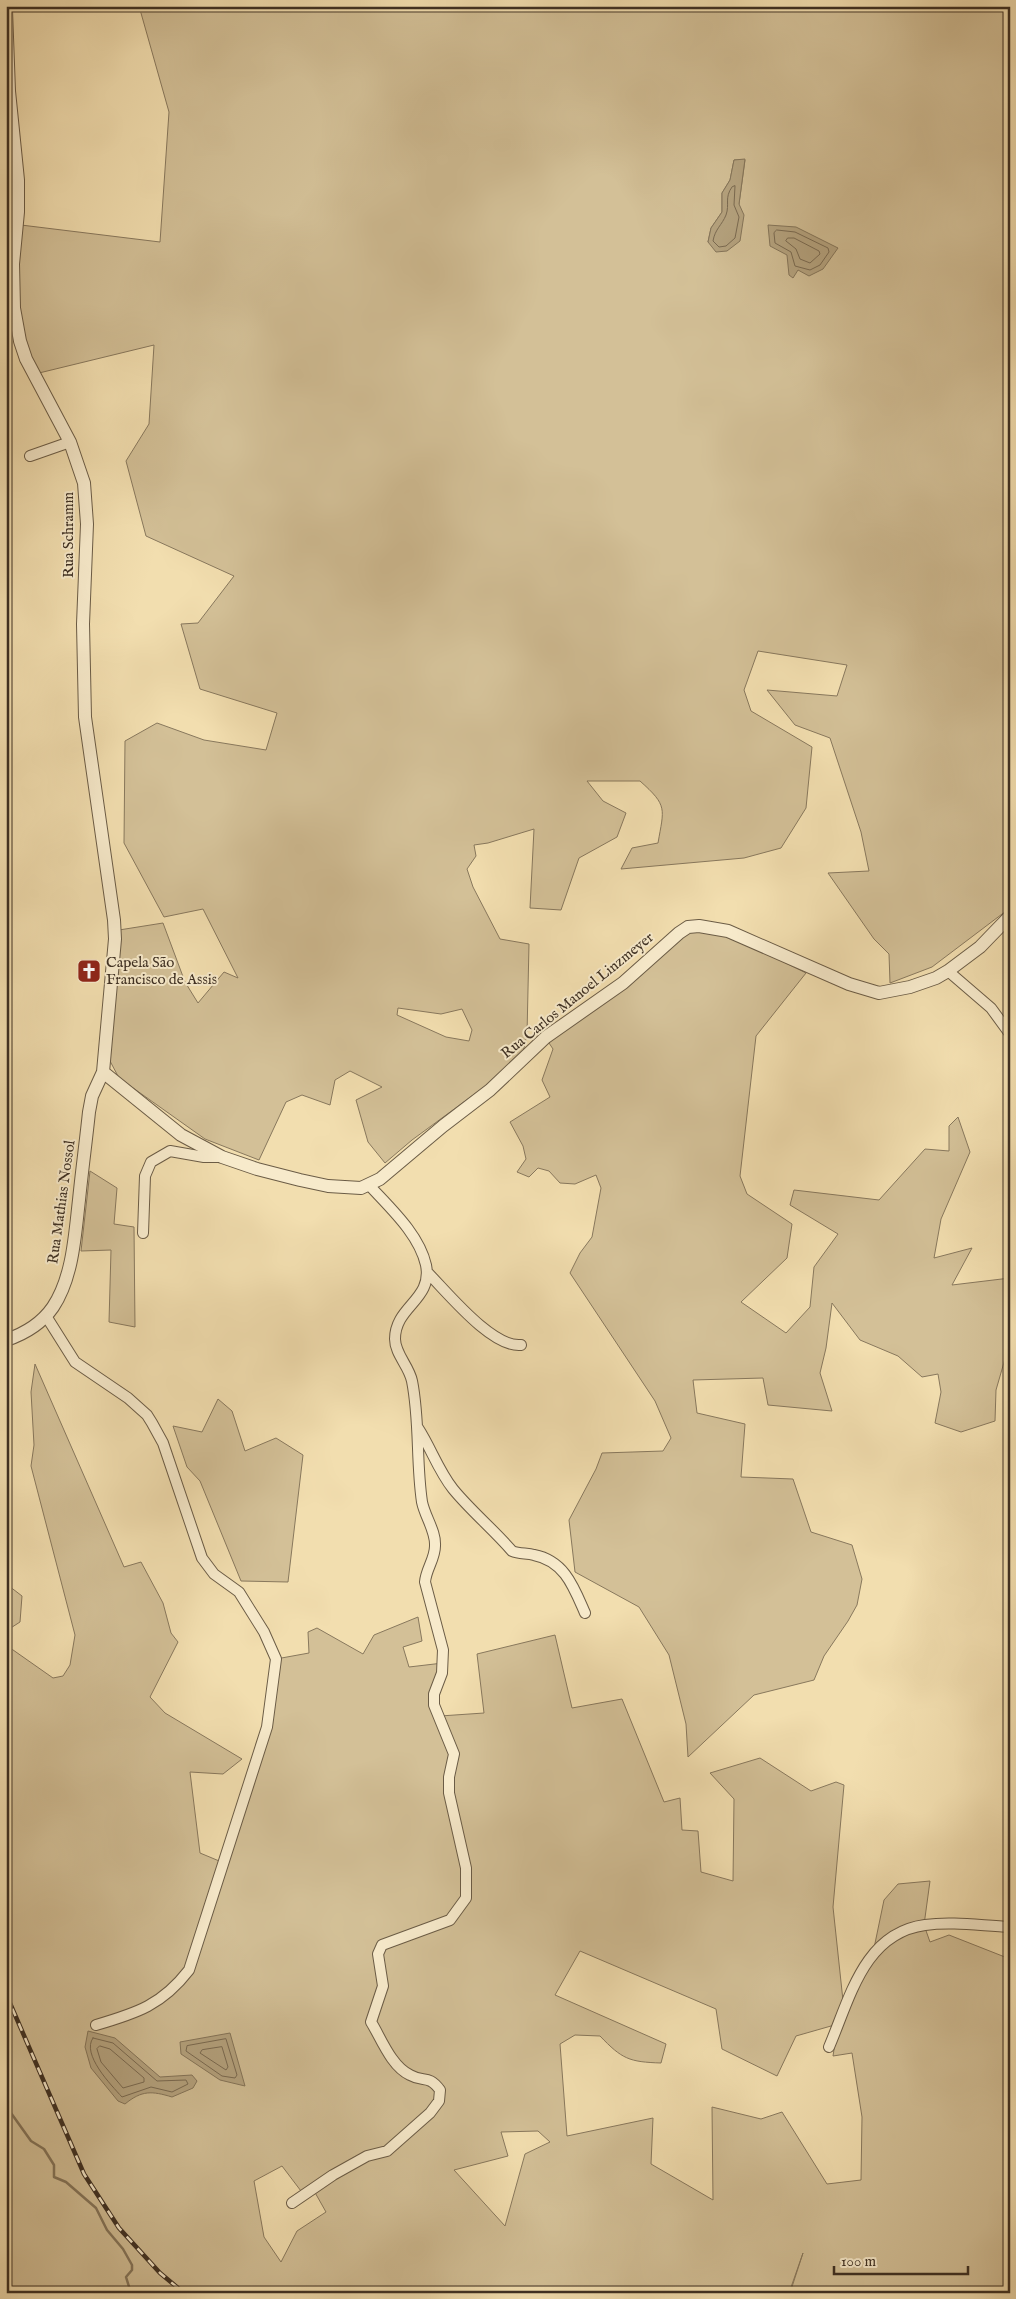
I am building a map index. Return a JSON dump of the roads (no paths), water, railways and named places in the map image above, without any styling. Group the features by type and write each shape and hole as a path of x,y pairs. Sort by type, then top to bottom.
{"street":[{"name":"Rua Schramm","path":"6,10 9,118 18,180 18,212 13,264 16,322 26,359 70,442 84,483 87,524 83,624 85,717 114,920 114,958 103,1072"},
{"path":"30,456 70,442"},
{"name":"Rua Carlos Manoel Linzmeyer","path":"369,1185 490,1090 546,1038 623,983 674,936 688,927 707,926 728,931 872,992 901,990 936,978 980,947 1010,916"},
{"path":"948,971 991,1008 1010,1034"},
{"path":"103,1072 181,1135 222,1157 257,1170 300,1180 350,1188 369,1185 410,1233 422,1253 427,1272 425,1288 401,1318 395,1340 396,1347 410,1374 418,1427 423,1505 436,1543 435,1553 426,1574 425,1582 442,1650 442,1673 434,1694 434,1705 454,1754 449,1777 449,1793 466,1868 466,1898 450,1920 382,1945 378,1954 383,1986 371,2022 397,2065 410,2076 433,2081 440,2090 439,2101 430,2113 387,2151 367,2156 333,2175 292,2203"},
{"name":"Rua Mathias Nossol","path":"6,1340 36,1325 46,1316 53,1307 67,1273 74,1240 89,1112 92,1096 103,1072"},
{"path":"143,1233 145,1176 151,1162 170,1151 204,1157 222,1157"},
{"path":"427,1272 482,1328 508,1344 521,1345"},
{"path":"46,1316 75,1362 128,1398 147,1415 163,1443 202,1558 214,1574 240,1592 264,1632 276,1660 267,1727 189,1970 162,1999 140,2012 96,2025"},
{"path":"418,1427 430,1445 439,1468 454,1489 512,1551 551,1560 568,1576 585,1613"},
{"path":"829,2047 859,1974 873,1952 894,1934 910,1928 936,1924 1010,1927"}],"water":[{"path":"745,159 739,204 744,215 740,241 727,251 716,252 708,242 711,228 722,212 722,193 730,180 734,160"},
{"path":"768,225 796,227 838,248 823,269 809,276 798,270 793,278 789,275 787,255 770,246"},
{"path":"88,2031 115,2038 160,2077 192,2075 197,2081 193,2088 172,2097 147,2093 131,2099 125,2104 118,2101 91,2068 85,2047"},
{"path":"230,2033 245,2086 220,2080 181,2054 180,2042"}],"waterway":[{"path":"6,2106 31,2141 44,2149 54,2165 54,2177 66,2182 96,2208 107,2230 123,2249 132,2265 132,2270 126,2277 131,2293"}],"railway":[{"path":"6,1994 84,2174 119,2228 160,2273 184,2293"}],"place":[{"name":"Capela São Francisco de Assis","path":"89,971"}]}
